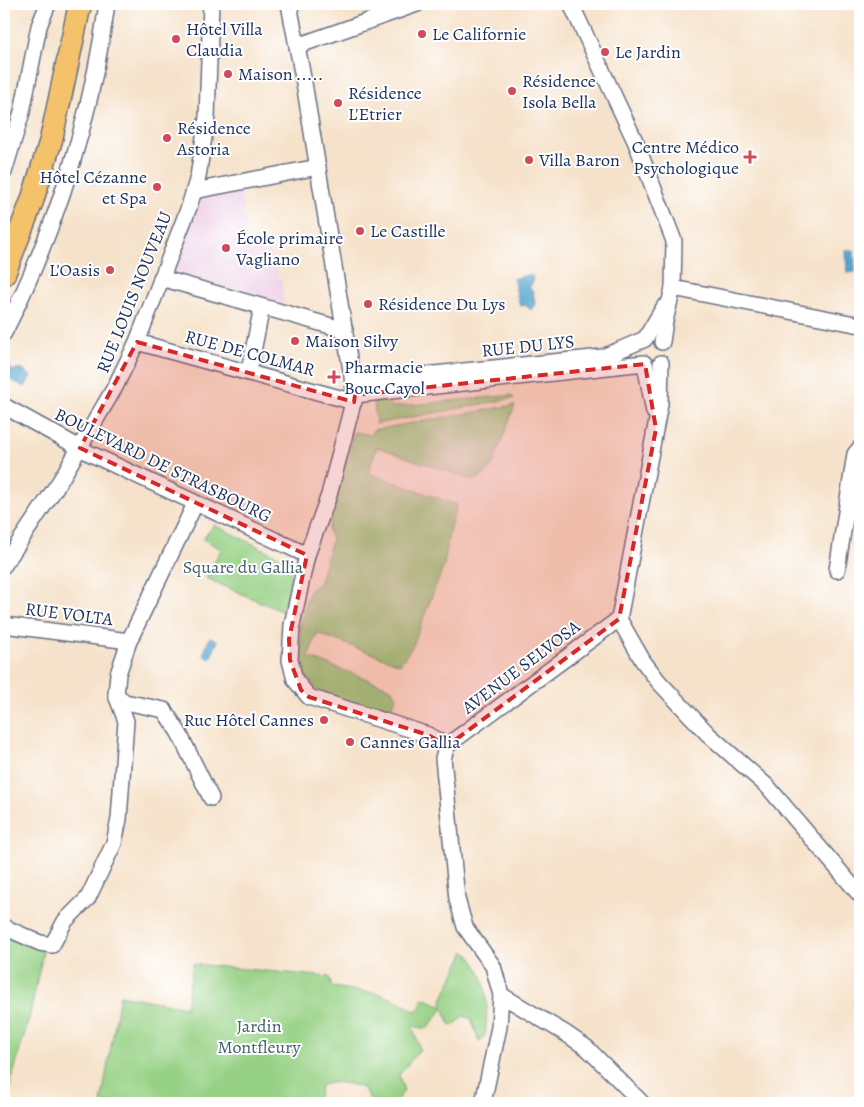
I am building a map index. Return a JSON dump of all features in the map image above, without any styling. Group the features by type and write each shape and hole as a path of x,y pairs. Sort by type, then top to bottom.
{"highway":[{"path":"4,240 21,194 39,134 64,4"},
{"path":"4,274 43,170 60,103 78,14"}],"street":[{"path":"35,4 39,26"},
{"path":"4,172 22,112 39,26 48,4"},
{"path":"78,14 87,4"},
{"path":"4,333 40,258 74,161 96,71 107,4"},
{"name":"RUE LOUIS NOUVEAU","path":"4,565 80,448 115,387 137,342 194,191 207,117 211,4"},
{"path":"289,4 318,167 354,393 329,495 307,555 292,625 289,650 295,680 309,697 428,735 447,746 442,765 457,899 465,927 493,966 501,995 499,1027 483,1103"},
{"path":"297,46 417,4"},
{"path":"572,4 636,143 674,241 676,252 673,288 664,321 662,342 666,355 650,363"},
{"path":"194,191 318,167"},
{"path":"161,278 345,330"},
{"path":"673,288 860,325"},
{"path":"673,288 640,345 638,353 650,363 662,393 619,619 643,661 659,682 708,734 768,787 860,895"},
{"path":"249,371 262,308"},
{"path":"645,339 654,338 662,342"},
{"name":"RUE DU LYS","path":"354,393 412,383 595,358 610,355 645,339"},
{"name":"RUE DE COLMAR","path":"137,342 249,371 354,393"},
{"name":"RUE DU LYS","path":"412,383 650,363"},
{"name":"BOULEVARD DE STRASBOURG","path":"4,406 80,448 195,504 307,555"},
{"path":"837,570 855,454 860,448"},
{"path":"4,926 40,943 52,945 65,921 88,898 114,843 119,819 126,721 116,695 118,674 129,641 195,504"},
{"name":"AVENUE SELVOSA","path":"447,746 619,619"},
{"name":"RUE VOLTA","path":"4,625 129,641"},
{"path":"116,695 125,702 164,710 179,733 211,798"},
{"path":"501,995 566,1033 587,1048 642,1103"}],"highlighted area":[{"path":"137,342 354,402 355,395 645,364 656,429 619,619 447,746 428,735 309,697 301,690 290,660 289,639 307,555 80,448"}],"shaded area":[{"name":"École primaire Vagliano","path":"240,191 249,244 268,241 278,279 281,278 284,304 175,271 174,267 202,199"}],"green space":[{"path":"511,395 514,398 376,424 374,403 385,398 392,407"},
{"path":"515,405 493,464 479,478 472,480 377,447 368,473 457,505 450,527 444,565 413,645 400,664 317,633 308,657 391,688 397,697 392,706 379,710 317,690 304,674 299,648 300,622 310,590 320,582 332,539 328,530 354,432 371,435 373,430"},
{"name":"Square du Gallia","path":"214,525 282,558 287,564 291,577 281,611 206,578 221,549 203,539"},
{"path":"4,932 43,952 30,1015 5,1103"},
{"name":"Jardin Montfleury","path":"465,951 479,969 486,990 485,1036 479,1041 471,1018 463,1016 455,1025 450,1024 443,1008 427,1029 412,1026 420,1049 399,1075 404,1091 394,1103 372,1103 363,1088 331,1083 321,1086 316,1103 293,1103 294,1096 279,1103 101,1103 120,995 186,1007 193,964 329,977 332,987 380,994 400,1002 414,1011 419,1009 424,998 443,1007 442,1000"}],"water":[{"path":"846,250 854,250 855,272 847,273"},
{"path":"531,275 534,280 529,288 533,291 535,304 531,310 525,305 520,306 513,279"},
{"path":"9,365 12,371 20,368 31,376 25,387 4,377 4,367"},
{"path":"210,637 218,641 210,659 203,655"}],"place":[{"name":"Le Californie","path":"422,34"},
{"name":"Hôtel Villa Claudia","path":"176,39"},
{"name":"Le Jardin","path":"605,52"},
{"name":"Maison .....","path":"228,74"},
{"name":"Résidence Isola Bella","path":"512,91"},
{"name":"Résidence L'Etrier","path":"338,103"},
{"name":"Résidence Astoria","path":"167,138"},
{"name":"Centre Médico Psychologique","path":"750,157"},
{"name":"Villa Baron","path":"529,160"},
{"name":"Hôtel Cézanne et Spa","path":"157,187"},
{"name":"Le Castille","path":"360,231"},
{"name":"École primaire Vagliano","path":"226,248"},
{"name":"L'Oasis","path":"110,270"},
{"name":"Résidence Du Lys","path":"368,304"},
{"name":"Maison Silvy","path":"295,341"},
{"name":"Pharmacie Bouc Cayol","path":"334,377"},
{"name":"Ruc Hôtel Cannes","path":"324,720"},
{"name":"Cannes Gallia","path":"350,742"}]}
